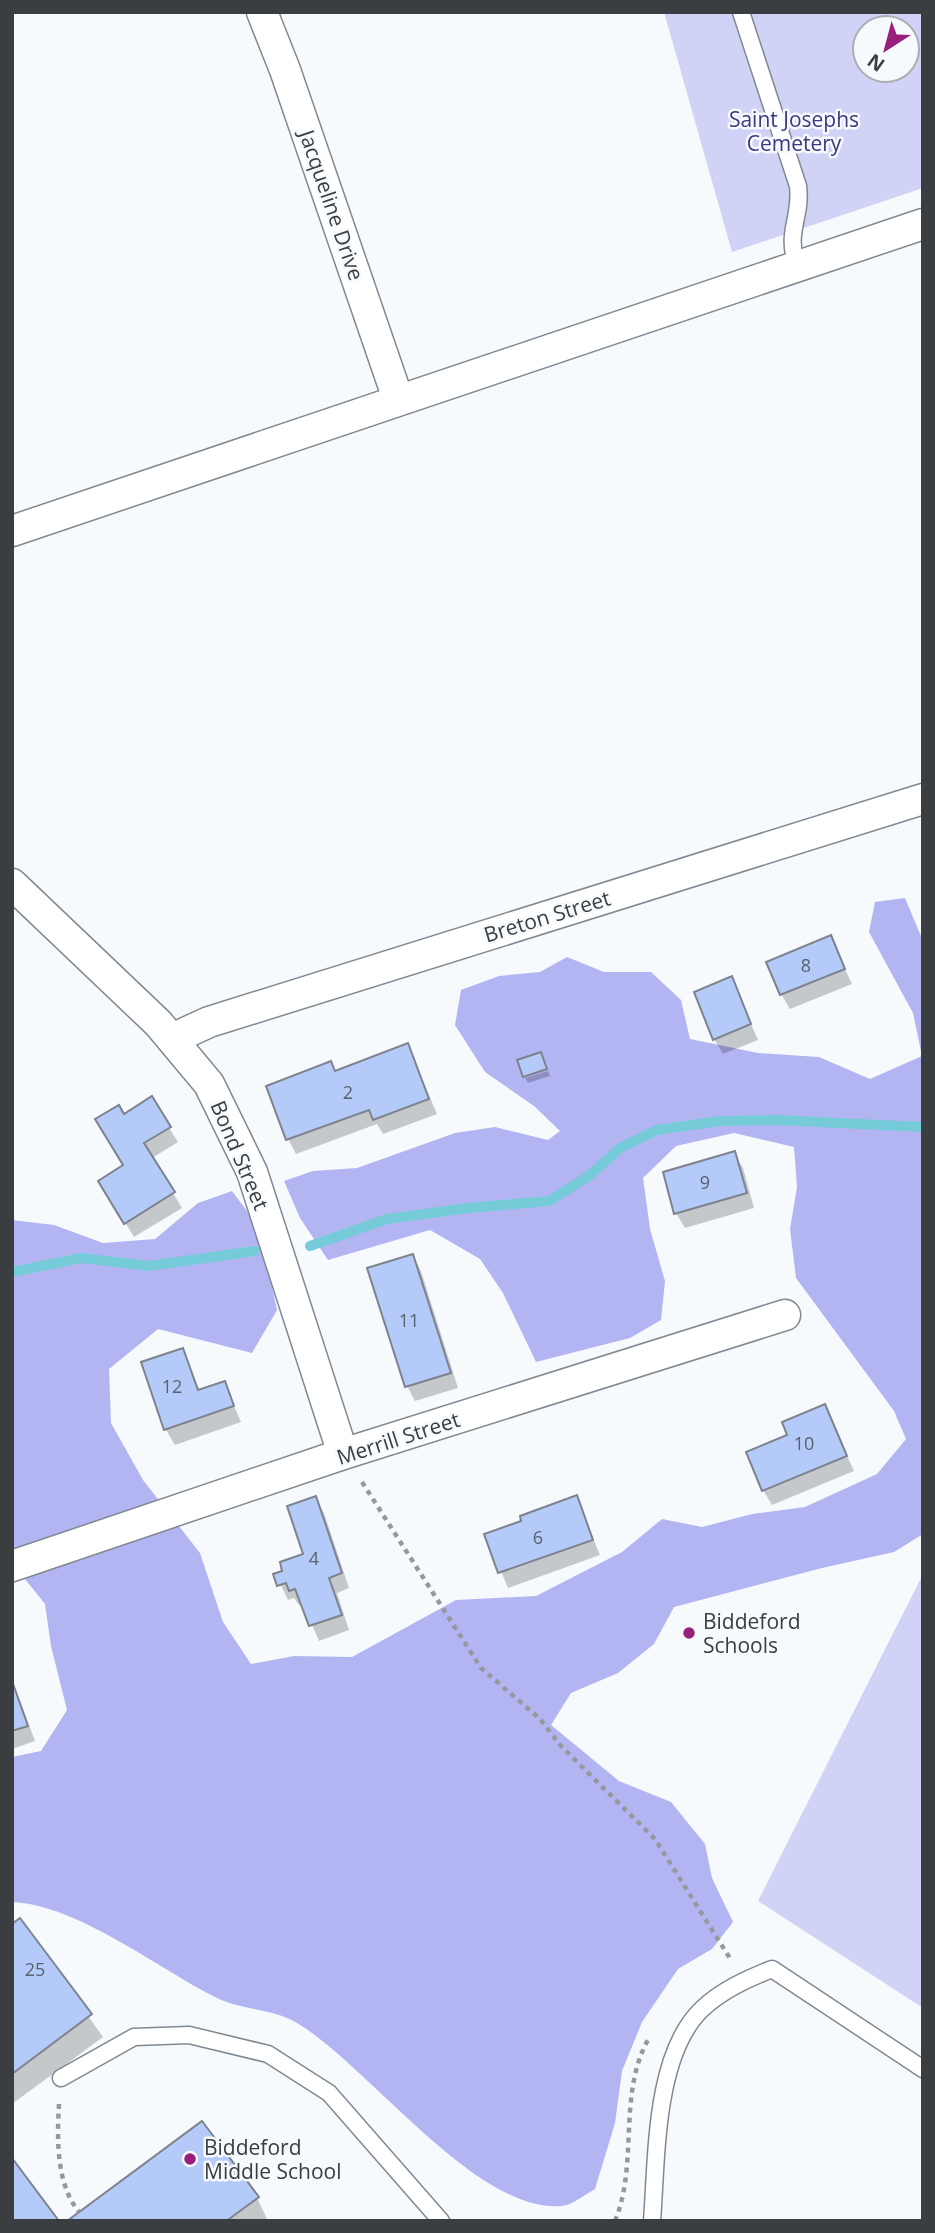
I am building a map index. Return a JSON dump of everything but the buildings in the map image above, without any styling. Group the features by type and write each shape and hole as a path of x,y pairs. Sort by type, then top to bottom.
{"street":[{"name":"Jacqueline Drive","path":"262,12 285,70 398,399"},
{"path":"12,531 923,224"},
{"name":"Breton Street","path":"174,1038 209,1022 923,799"},
{"name":"Bond Street","path":"12,884 174,1038 209,1084 251,1172 343,1454"},
{"name":"Merrill Street","path":"12,1566 343,1454 785,1315"}],"lane":[{"path":"741,12 798,186 799,204 790,242 797,265"},
{"path":"652,2221 658,2141 670,2063 685,2032 702,2009 737,1983 772,1969 923,2069"},
{"path":"61,2078 134,2037 189,2035 268,2054 329,2093 441,2221"}],"path":[{"path":"343,1454 481,1668 540,1719 560,1745 655,1839 731,1961"},
{"path":"61,2078 58,2128 64,2184 69,2199 79,2212"}],"green space":[{"name":"Saint Josephs Cemetery","path":"664,12 923,12 923,188 732,252"},
{"path":"923,1574 923,2008 758,1901"}],"shaded area":[{"path":"905,898 923,941 923,1534 894,1552 674,1607 654,1644 618,1673 571,1693 551,1725 619,1781 671,1802 705,1844 712,1878 733,1922 712,1949 678,1969 642,2022 622,2071 615,2123 595,2189 575,2202 562,2206 529,2202 495,2187 460,2163 326,2044 297,2023 217,1998 117,1940 63,1914 12,1902 12,1757 41,1751 67,1710 51,1646 45,1604 12,1563 12,1220 54,1225 103,1243 155,1239 198,1203 232,1191 259,1227 277,1310 252,1353 158,1329 109,1369 111,1423 143,1480 200,1553 223,1622 251,1664 294,1656 352,1657 456,1600 536,1596 622,1552 662,1519 702,1527 752,1514 805,1507 877,1474 906,1439 894,1411 796,1278 790,1229 797,1187 794,1147 734,1133 676,1146 643,1178 650,1229 665,1281 661,1320 630,1338 536,1362 503,1293 480,1259 430,1230 328,1260 300,1218 284,1181 313,1171 357,1168 455,1133 495,1127 548,1140 560,1131 534,1106 485,1072 455,1025 461,990 499,976 540,972 567,957 604,972 651,972 681,1000 690,1039 758,1053 819,1057 870,1079 922,1056 913,1013 869,932 875,902"}],"waterway":[{"path":"310,1246 387,1219 549,1201 589,1176 620,1148 657,1130 720,1121 776,1120 923,1127"},
{"path":"12,1272 81,1258 149,1266 255,1251"}],"place":[{"name":"Biddeford Schools","path":"689,1633"},
{"name":"Biddeford Middle School","path":"190,2159"}]}
